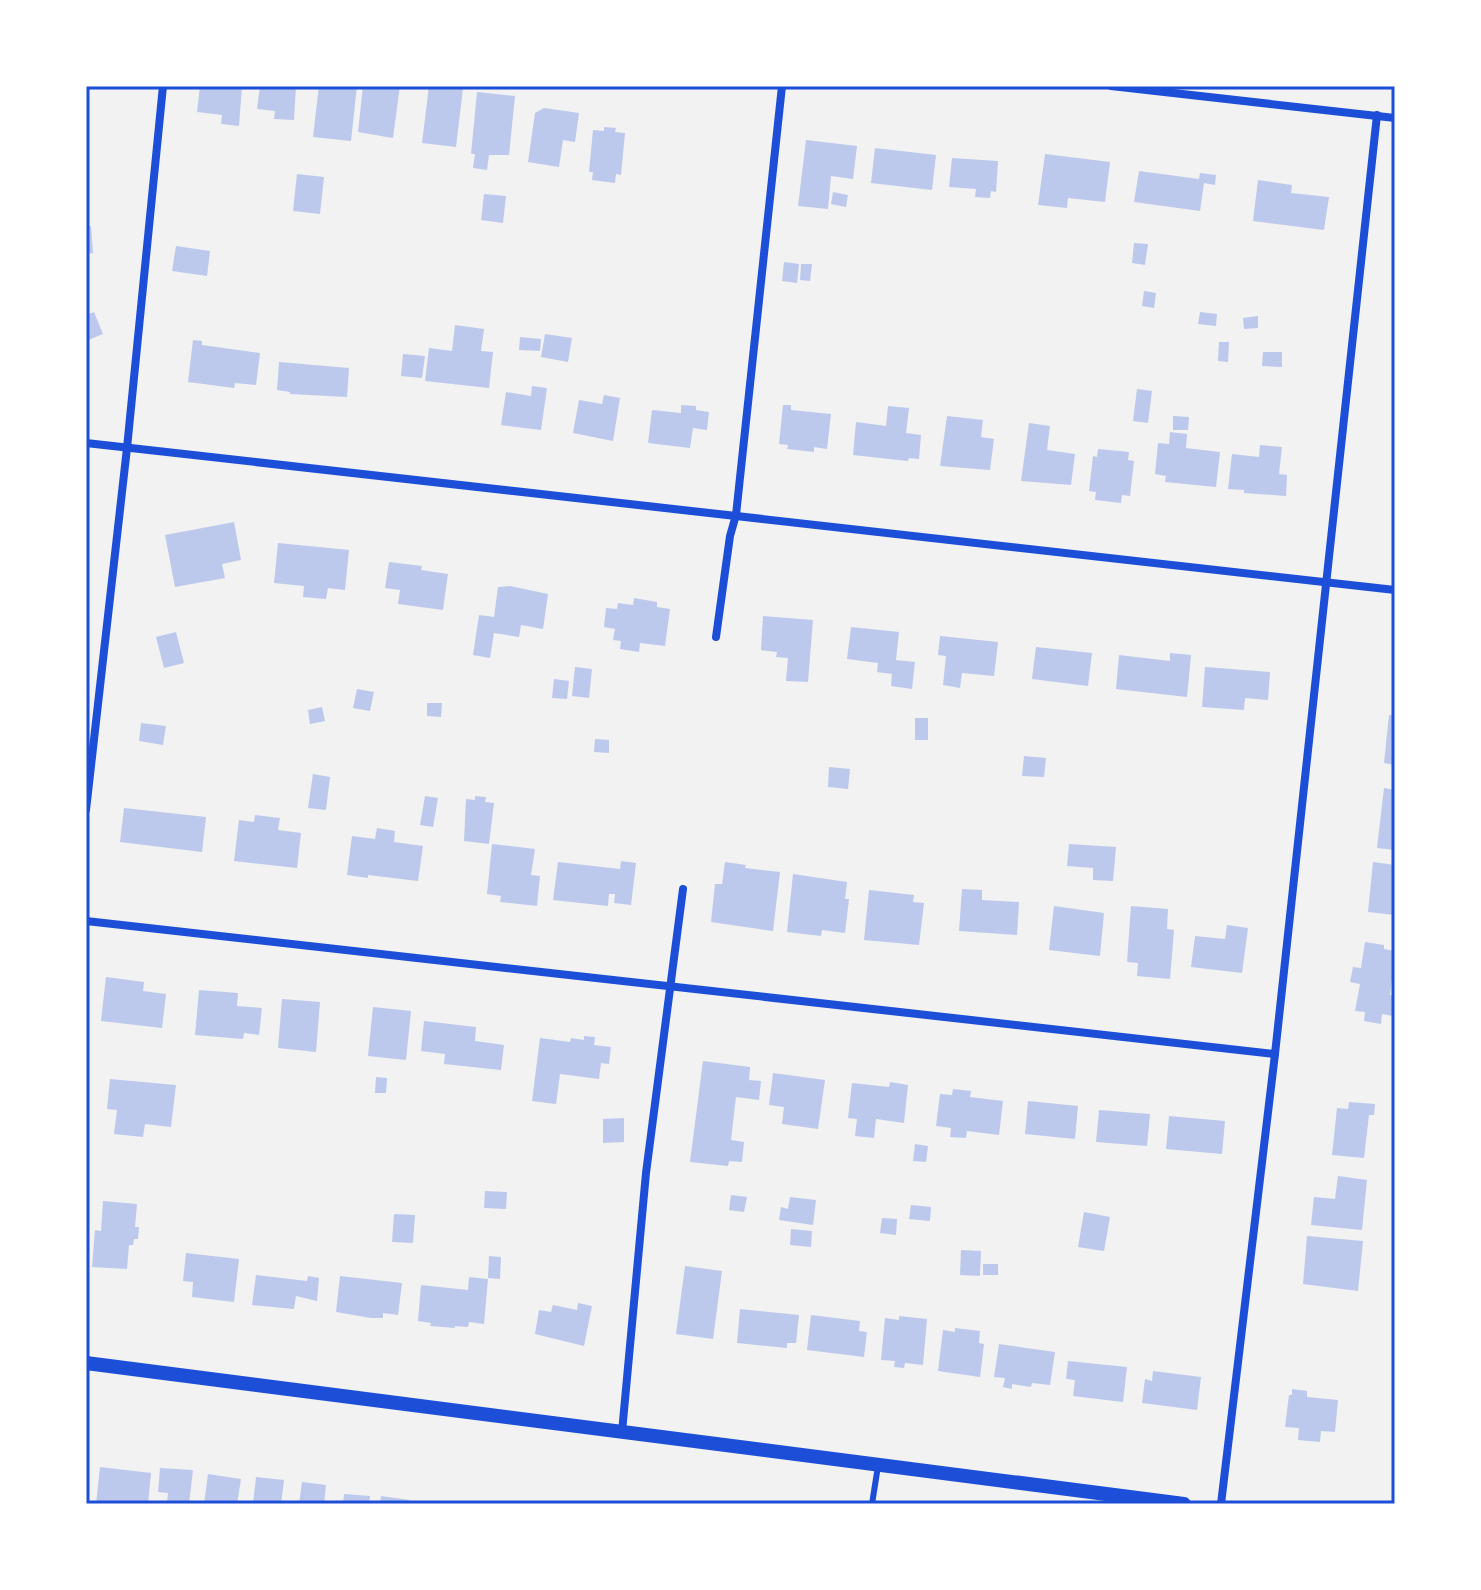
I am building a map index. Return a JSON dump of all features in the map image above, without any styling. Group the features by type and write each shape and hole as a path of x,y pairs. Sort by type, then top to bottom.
{"street":[{"path":"86,810 127,448 163,86"},
{"path":"716,637 730,536 736,515 782,86"},
{"path":"1111,86 1395,118"},
{"path":"1221,1504 1275,1054 1377,115"},
{"path":"86,443 1395,590"},
{"path":"622,1432 646,1173 683,889"},
{"path":"86,921 1275,1054"},
{"path":"86,1363 1184,1504"}],"lane":[{"path":"872,1504 878,1466"}],"building":[{"path":"200,86 242,86 239,126 221,124 222,115 197,112"},
{"path":"260,86 296,86 294,120 274,119 275,111 257,109"},
{"path":"319,86 357,86 351,141 313,137"},
{"path":"363,86 400,86 393,138 358,132"},
{"path":"429,86 463,88 456,147 422,143"},
{"path":"477,92 515,96 509,155 489,155 487,170 473,168 475,154 471,154"},
{"path":"544,108 579,113 575,142 563,140 559,167 528,162 535,113"},
{"path":"604,127 625,133 621,175 616,174 615,183 592,180 593,172 589,172 593,130 604,131"},
{"path":"806,140 857,146 853,179 831,176 828,209 798,206"},
{"path":"875,148 936,155 932,190 871,183"},
{"path":"1045,154 1110,162 1105,202 1068,198 1067,208 1038,205"},
{"path":"952,158 998,161 996,192 991,191 990,198 975,197 976,189 949,187"},
{"path":"1139,171 1199,179 1200,173 1216,175 1215,185 1204,183 1200,211 1134,202"},
{"path":"297,174 324,177 320,214 293,211"},
{"path":"1258,180 1292,185 1291,193 1329,197 1324,230 1253,221"},
{"path":"833,192 848,195 846,207 831,204"},
{"path":"484,194 506,196 503,223 481,220"},
{"path":"86,226 91,226 93,253 86,254"},
{"path":"1134,243 1148,244 1145,265 1132,263"},
{"path":"176,246 210,251 207,276 172,271"},
{"path":"784,262 799,264 797,283 782,281"},
{"path":"801,264 812,264 810,281 800,280"},
{"path":"1144,291 1156,293 1154,308 1142,306"},
{"path":"94,312 103,334 86,341 86,315"},
{"path":"1200,312 1217,314 1216,326 1198,324"},
{"path":"1258,316 1258,328 1244,329 1243,318"},
{"path":"455,325 484,329 481,351 493,352 489,388 425,381 429,348 452,351"},
{"path":"545,334 572,338 568,362 541,357"},
{"path":"520,337 541,339 540,351 519,350"},
{"path":"193,340 202,341 202,345 260,353 256,385 235,383 234,388 188,382"},
{"path":"1219,342 1229,342 1228,362 1218,361"},
{"path":"1263,352 1282,352 1282,367 1262,366"},
{"path":"403,354 425,356 422,378 401,376"},
{"path":"279,362 349,368 347,397 290,394 277,390"},
{"path":"532,386 547,388 541,430 501,425 506,392 531,396"},
{"path":"1137,389 1152,391 1148,423 1133,421"},
{"path":"604,395 620,398 613,441 573,433 579,400 602,404"},
{"path":"681,405 696,406 696,410 709,412 707,430 693,428 690,448 648,443 652,410 681,413"},
{"path":"783,405 791,405 791,410 831,414 827,449 814,447 814,452 787,449 788,445 779,444"},
{"path":"888,406 909,408 906,433 921,435 919,459 909,458 908,461 853,455 856,422 886,426"},
{"path":"947,416 983,420 981,437 994,439 990,470 940,466"},
{"path":"1173,416 1189,417 1188,430 1173,430"},
{"path":"1029,423 1050,426 1047,450 1075,454 1071,485 1021,481"},
{"path":"1170,432 1187,434 1186,448 1220,452 1216,487 1165,482 1166,476 1155,474 1158,443 1169,444"},
{"path":"1260,445 1282,447 1279,474 1287,475 1286,496 1228,489 1232,454 1259,457"},
{"path":"1098,449 1129,452 1128,460 1134,461 1130,496 1122,495 1121,503 1095,500 1096,492 1089,491 1093,456 1097,457"},
{"path":"234,522 241,560 222,564 225,578 175,587 165,535"},
{"path":"278,543 349,550 345,590 328,588 326,599 303,597 304,586 274,583"},
{"path":"389,562 422,566 421,570 448,574 443,610 398,604 400,590 385,588"},
{"path":"510,586 548,594 543,629 521,625 519,637 494,633 490,658 473,655 479,615 494,617 498,587"},
{"path":"634,598 657,602 657,607 670,609 665,646 640,643 639,652 620,649 621,641 613,640 615,629 604,627 606,608 617,609 618,603 633,605"},
{"path":"763,616 813,620 808,682 786,681 788,658 776,657 777,652 761,650"},
{"path":"851,627 899,632 896,660 915,662 912,689 891,686 892,674 877,672 878,663 847,659"},
{"path":"176,632 184,663 164,668 156,637"},
{"path":"940,636 998,642 994,676 962,673 960,688 943,685 946,656 938,655"},
{"path":"1036,647 1092,653 1088,686 1032,679"},
{"path":"1170,653 1191,655 1187,697 1116,689 1119,655 1170,661"},
{"path":"575,667 592,669 589,698 572,696"},
{"path":"1205,667 1270,672 1268,700 1245,698 1244,710 1202,707"},
{"path":"554,679 569,681 567,699 552,698"},
{"path":"357,689 374,692 370,711 353,708"},
{"path":"427,703 442,703 441,717 427,716"},
{"path":"322,707 325,721 310,724 308,710"},
{"path":"1389,715 1395,715 1395,765 1384,763"},
{"path":"915,718 928,718 928,740 915,740"},
{"path":"141,723 166,726 163,745 139,741"},
{"path":"595,739 609,740 609,753 594,752"},
{"path":"1024,756 1046,758 1044,777 1022,776"},
{"path":"829,767 850,769 848,789 828,787"},
{"path":"313,774 330,777 326,810 308,808"},
{"path":"1384,788 1395,790 1395,850 1377,848"},
{"path":"425,796 438,798 433,827 420,825"},
{"path":"475,796 486,797 485,802 494,803 489,844 464,841 466,799 475,800"},
{"path":"124,808 206,817 202,852 120,842"},
{"path":"255,815 280,818 278,830 301,833 297,868 234,861 239,820 254,822"},
{"path":"377,828 395,831 394,842 423,846 418,881 347,875 352,836 375,839"},
{"path":"492,844 535,849 531,875 540,876 537,906 500,902 501,896 487,894"},
{"path":"1069,844 1116,847 1113,881 1093,880 1093,868 1067,866"},
{"path":"621,861 636,863 631,905 614,903 615,894 609,894 608,906 553,900 558,862 620,869"},
{"path":"725,862 780,872 773,931 711,922 715,884 722,884"},
{"path":"1373,862 1395,865 1395,915 1368,912"},
{"path":"793,874 847,882 845,899 849,899 845,933 822,930 821,936 787,932"},
{"path":"962,889 982,890 982,900 1019,902 1017,935 959,931"},
{"path":"869,890 914,895 913,902 924,903 919,945 864,940"},
{"path":"1054,906 1104,913 1100,956 1049,950"},
{"path":"1131,906 1168,909 1167,929 1174,930 1170,979 1137,976 1138,963 1127,962"},
{"path":"1227,925 1248,928 1242,973 1191,967 1195,936 1225,939"},
{"path":"1365,942 1384,945 1384,949 1395,951 1390,995 1395,995 1393,1016 1382,1014 1381,1024 1364,1021 1365,1012 1355,1011 1360,984 1350,982 1353,967 1361,968"},
{"path":"106,977 144,982 143,991 166,994 162,1028 101,1021"},
{"path":"199,990 238,993 237,1006 262,1008 259,1035 244,1033 243,1039 195,1035"},
{"path":"282,999 320,1002 316,1052 278,1048"},
{"path":"373,1007 411,1011 406,1060 368,1056"},
{"path":"424,1021 476,1027 475,1041 504,1045 501,1070 444,1064 445,1054 421,1051"},
{"path":"584,1036 595,1037 594,1045 611,1047 609,1064 601,1063 599,1079 560,1074 556,1104 532,1101 540,1038 570,1042 571,1038 584,1040"},
{"path":"703,1061 750,1067 749,1080 761,1081 759,1100 736,1097 731,1140 744,1142 742,1162 729,1161 728,1166 690,1162"},
{"path":"773,1073 825,1080 818,1129 782,1124 784,1107 769,1105"},
{"path":"376,1077 387,1078 386,1093 375,1093"},
{"path":"110,1079 176,1085 171,1127 145,1124 143,1137 114,1134 117,1110 107,1109"},
{"path":"890,1082 908,1085 904,1123 876,1119 874,1138 855,1136 857,1119 848,1118 852,1083 889,1087"},
{"path":"953,1089 971,1091 970,1097 1003,1101 999,1135 967,1131 966,1138 950,1137 951,1128 936,1126 940,1094 952,1095"},
{"path":"1028,1101 1078,1106 1075,1139 1025,1134"},
{"path":"1349,1102 1375,1104 1374,1115 1369,1115 1364,1158 1332,1155 1337,1108 1348,1109"},
{"path":"1099,1110 1150,1114 1147,1146 1096,1142"},
{"path":"1169,1116 1225,1121 1222,1154 1166,1149"},
{"path":"624,1118 624,1142 603,1143 603,1119"},
{"path":"915,1144 928,1146 926,1162 913,1161"},
{"path":"1338,1176 1367,1180 1362,1230 1311,1225 1314,1197 1335,1199"},
{"path":"485,1191 507,1192 506,1209 484,1208"},
{"path":"731,1195 747,1197 744,1212 729,1210"},
{"path":"790,1197 816,1200 813,1225 779,1220 781,1207 788,1209"},
{"path":"103,1201 137,1204 135,1227 139,1227 138,1239 129,1245 127,1269 92,1267 95,1230 101,1231"},
{"path":"911,1205 931,1207 930,1221 909,1219"},
{"path":"1084,1212 1110,1217 1104,1251 1078,1247"},
{"path":"394,1214 415,1215 413,1243 392,1242"},
{"path":"882,1218 897,1219 896,1235 880,1233"},
{"path":"791,1229 812,1231 811,1247 790,1245"},
{"path":"1307,1236 1363,1241 1358,1291 1303,1284"},
{"path":"961,1250 981,1251 980,1276 960,1275"},
{"path":"186,1253 239,1259 234,1302 192,1297 193,1282 183,1281"},
{"path":"489,1256 501,1257 500,1279 488,1278"},
{"path":"983,1264 998,1264 998,1275 983,1275"},
{"path":"685,1266 722,1271 713,1339 676,1334"},
{"path":"256,1275 307,1281 308,1276 319,1278 317,1301 296,1296 294,1309 252,1305"},
{"path":"340,1276 402,1283 398,1315 383,1313 383,1318 371,1318 336,1312"},
{"path":"469,1277 488,1279 484,1324 469,1322 468,1327 455,1328 430,1326 431,1323 418,1321 421,1285 468,1290"},
{"path":"578,1303 592,1306 584,1346 535,1334 539,1310 551,1312 553,1305 577,1310"},
{"path":"740,1309 799,1315 796,1343 787,1343 787,1348 737,1343"},
{"path":"811,1315 860,1321 859,1331 867,1332 864,1357 807,1350"},
{"path":"899,1316 927,1319 923,1365 905,1363 904,1368 894,1367 895,1361 881,1360 885,1318 899,1320"},
{"path":"955,1328 980,1331 979,1343 984,1344 980,1377 938,1371 943,1330 955,1332"},
{"path":"999,1344 1055,1352 1050,1385 1032,1383 1031,1387 1012,1384 1012,1389 1003,1387 1005,1378 994,1377"},
{"path":"1068,1361 1127,1367 1123,1402 1073,1396 1075,1380 1066,1379"},
{"path":"1153,1371 1201,1377 1197,1410 1142,1403 1145,1379 1152,1381"},
{"path":"1292,1389 1307,1391 1307,1397 1338,1400 1335,1432 1321,1431 1320,1442 1298,1440 1299,1428 1285,1427"},
{"path":"100,1467 151,1473 148,1504 96,1504"},
{"path":"160,1468 193,1470 189,1504 167,1504 168,1493 158,1492"},
{"path":"208,1474 241,1479 237,1504 204,1504"},
{"path":"256,1477 284,1480 281,1504 253,1504"},
{"path":"302,1482 326,1485 324,1504 299,1504"},
{"path":"344,1494 370,1496 369,1504 343,1504"},
{"path":"381,1496 410,1500 409,1504 380,1504"}]}
